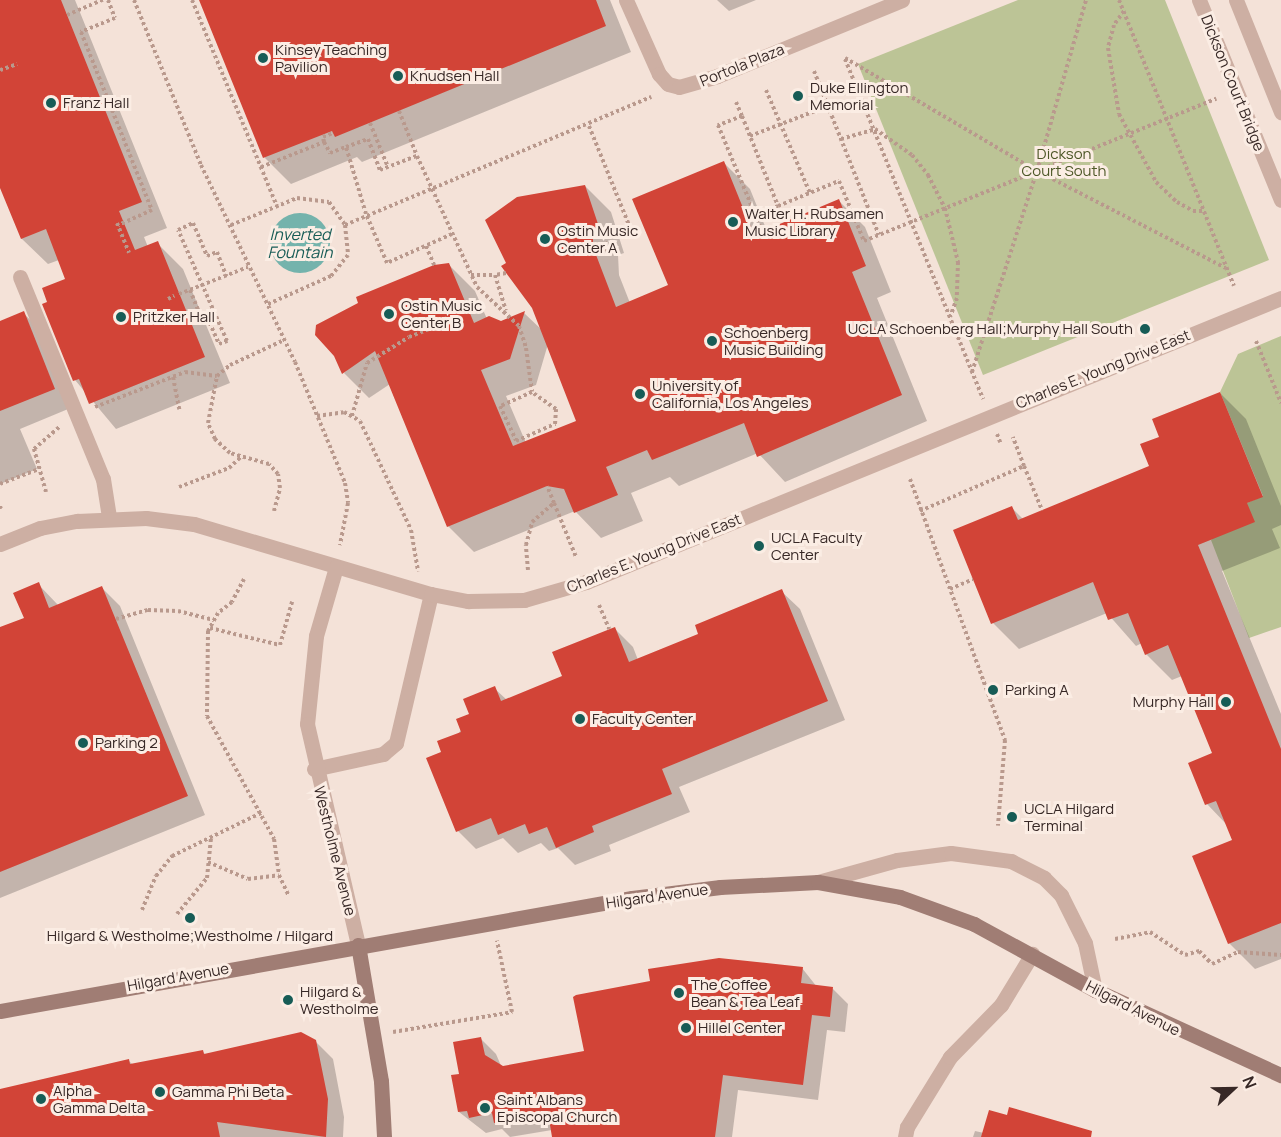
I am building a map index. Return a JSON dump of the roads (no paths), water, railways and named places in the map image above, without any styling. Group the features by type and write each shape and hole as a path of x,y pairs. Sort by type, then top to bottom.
{"street":[{"name":"Portola Plaza","path":"626,0 654,66 668,84 691,85 902,0"},
{"name":"Dickson Court Bridge","path":"1199,0 1281,200"},
{"path":"1236,0 1281,111"},
{"path":"20,277 103,479 109,516"},
{"name":"Charles E. Young Drive East","path":"0,544 40,528 109,516 194,524 431,594 498,602 524,600 577,585 1281,298"},
{"name":"Westholme Avenue","path":"336,567 316,636 308,688 307,724 314,769 358,945 381,1081 384,1137"},
{"path":"314,769 384,754 396,743 431,594"},
{"path":"818,882 897,860 951,853 1011,861 1044,878 1061,895 1085,943 1095,990"},
{"name":"Hilgard Avenue","path":"0,1011 358,945 720,887 818,882 900,897 974,924 1095,990 1220,1050 1281,1075"},
{"path":"904,1137 950,1057 1001,1005 1032,954"}],"water":[{"name":"Inverted Fountain","path":"294,213 306,213 317,218 325,226 330,243 328,255 317,268 306,273 294,273 283,268 275,260 270,249 270,237 275,226 283,218"}],"place":[{"name":"Kinsey Teaching Pavilion","path":"263,58"},
{"name":"Knudsen Hall","path":"398,76"},
{"name":"Duke Ellington Memorial","path":"798,96"},
{"name":"Franz Hall","path":"51,103"},
{"name":"Walter H. Rubsamen Music Library","path":"733,222"},
{"name":"Ostin Music Center A","path":"545,239"},
{"name":"Ostin Music Center B","path":"389,314"},
{"name":"Pritzker Hall","path":"121,317"},
{"name":"UCLA Schoenberg Hall;Murphy Hall South","path":"1145,329"},
{"name":"Schoenberg Music Building","path":"712,341"},
{"name":"University of California, Los Angeles","path":"640,394"},
{"name":"UCLA Faculty Center","path":"759,546"},
{"name":"Parking A","path":"993,690"},
{"name":"Murphy Hall","path":"1226,702"},
{"name":"Faculty Center","path":"580,719"},
{"name":"Parking 2","path":"83,743"},
{"name":"UCLA Hilgard Terminal","path":"1012,817"},
{"name":"Hilgard & Westholme;Westholme / Hilgard","path":"190,918"},
{"name":"The Coffee Bean & Tea Leaf","path":"679,993"},
{"name":"Hilgard & Westholme","path":"288,1000"},
{"name":"Hillel Center","path":"686,1028"},
{"name":"Gamma Phi Beta","path":"160,1092"},
{"name":"Alpha Gamma Delta","path":"41,1099"},
{"name":"Saint Albans Episcopal Church","path":"485,1108"}],"park label":[{"name":"Dickson Court South","path":"1064,162"}]}
